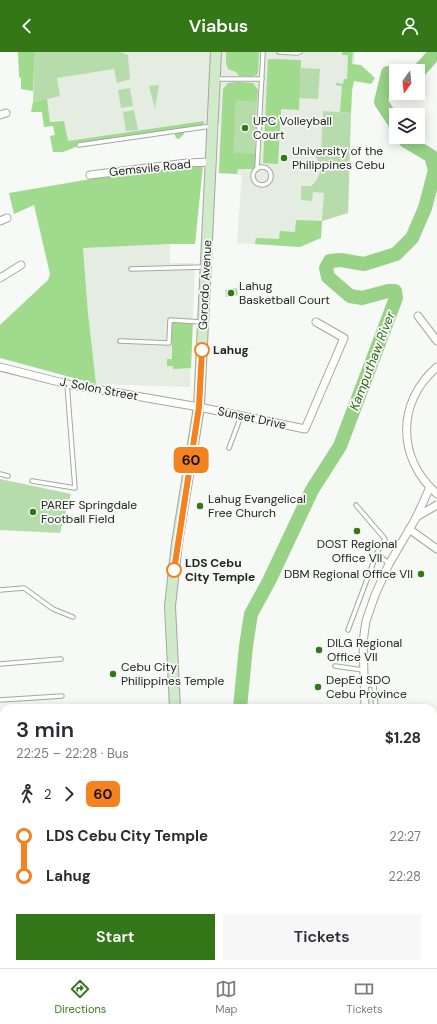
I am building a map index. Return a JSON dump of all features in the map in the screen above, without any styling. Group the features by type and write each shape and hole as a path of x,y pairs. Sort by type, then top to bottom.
{"main road":[{"name":"Gorordo Avenue","path":"175,704 170,606 199,407 216,52"}],"street":[{"name":"Gemsvile Road","path":"90,175 180,164 211,162"},
{"path":"0,278 21,265"},
{"path":"418,316 437,341"},
{"name":"Sunset Drive","path":"199,407 305,429 344,338 316,322"},
{"name":"J. Solon Street","path":"0,367 68,384 199,407"},
{"path":"437,367 424,380 414,396 409,410 407,424 408,444 413,463 420,475 437,494"},
{"path":"365,704 363,642 366,621 375,595 389,564 408,529 416,518 430,487"},
{"path":"416,518 437,505"},
{"path":"408,529 437,550"}],"lane":[{"path":"257,168 264,167 269,171 271,176 266,183 261,184 254,180 254,174 257,168 263,52"},
{"path":"279,52 300,52"},
{"path":"215,79 262,79"},
{"path":"79,145 212,126"},
{"path":"131,269 206,267"},
{"path":"120,341 169,342 170,320 203,322"},
{"path":"32,481 75,488 68,384"},
{"path":"229,448 241,416"},
{"path":"0,474 8,476"},
{"path":"348,630 377,553 385,539 356,505"},
{"path":"377,553 389,564"},
{"path":"0,590 24,588 54,609 73,617"},
{"path":"0,664 61,659"},
{"path":"335,666 363,670"},
{"path":"364,685 374,686 376,704"},
{"path":"0,700 62,696"}],"shaded area":[{"name":"University of the Philippines Cebu","path":"35,52 355,52 351,113 348,213 322,221 321,238 300,247 237,243 242,175 218,173 220,124 198,124 67,143 62,120 50,122 47,99 33,102"},
{"path":"170,244 170,263 195,263 190,387 96,384 88,313 83,248"}],"green space":[{"path":"18,52 35,52 33,91 21,89"},
{"path":"35,52 120,52 128,55 130,79 117,83 114,69 57,78 60,96 33,102"},
{"path":"226,52 259,52 257,75 239,76 236,72 228,69 226,63"},
{"path":"342,52 353,52 352,64 361,65 375,78 371,84 354,81 351,113 340,112 342,86 336,85 336,83 343,84 344,79 347,79 348,55 342,55"},
{"path":"268,59 301,60 299,110 281,109 278,164 263,163"},
{"path":"301,68 320,69 318,99 299,98"},
{"path":"228,83 253,83 258,90 257,102 236,101 234,153 255,154 255,169 238,169 237,174 219,173 223,89"},
{"path":"159,85 155,109 149,86"},
{"path":"130,88 133,106 121,108 118,90"},
{"path":"47,99 50,122 64,121 68,141 204,121 203,126 185,129 184,134 179,139 176,138 174,133 76,147 63,152 53,152 50,136 55,135 53,126 44,127 42,112 31,112 33,102"},
{"name":"UPC Volleyball Court","path":"236,101 257,102 255,154 234,154"},
{"path":"134,110 138,130 126,131 123,112"},
{"path":"323,111 351,113 348,213 322,221 324,193 313,192 312,201 301,200 301,186 311,186 319,174 320,165 312,153 321,153"},
{"path":"203,165 195,244 83,248 88,313 96,384 0,358 0,325 48,280 50,274 34,205 14,214 9,193 91,179"},
{"path":"296,220 322,221 321,238 300,247 255,244 256,238 279,239 280,231 295,232"},
{"name":"Lahug Basketball Court","path":"237,288 238,295 226,297 225,290"},
{"path":"172,320 193,321 191,368 173,369 173,366 167,366 167,359 172,359"},
{"name":"PAREF Springdale Football Field","path":"0,479 71,494 60,533 0,530"}],"waterway":[{"name":"Kamputhaw River","path":"425,64 436,52"},
{"name":"Kamputhaw River","path":"389,74 381,102 389,114"},
{"name":"Kamputhaw River","path":"240,704 246,646 251,614 269,581 312,490 340,446 396,298 395,291 388,291 362,298 350,296 328,277 326,268 330,261 341,260 364,264 396,254 412,238 425,208 435,170 431,156 411,144"}],"bus line":[{"name":"60","path":"174,570 199,407 202,350"}],"place":[{"name":"UPC Volleyball Court","path":"245,128"},
{"name":"University of the Philippines Cebu","path":"284,158"},
{"name":"Lahug Basketball Court","path":"231,293"},
{"name":"Lahug","path":"202,350"},
{"name":"Lahug Evangelical Free Church","path":"200,506"},
{"name":"PAREF Springdale Football Field","path":"33,512"},
{"name":"DOST Regional Office VII","path":"357,531"},
{"name":"LDS Cebu City Temple","path":"174,570"},
{"name":"DBM Regional Office VII","path":"421,574"},
{"name":"DILG Regional Office VII","path":"319,650"},
{"name":"Cebu City Philippines Temple","path":"113,674"},
{"name":"DepEd SDO Cebu Province","path":"318,687"}]}
